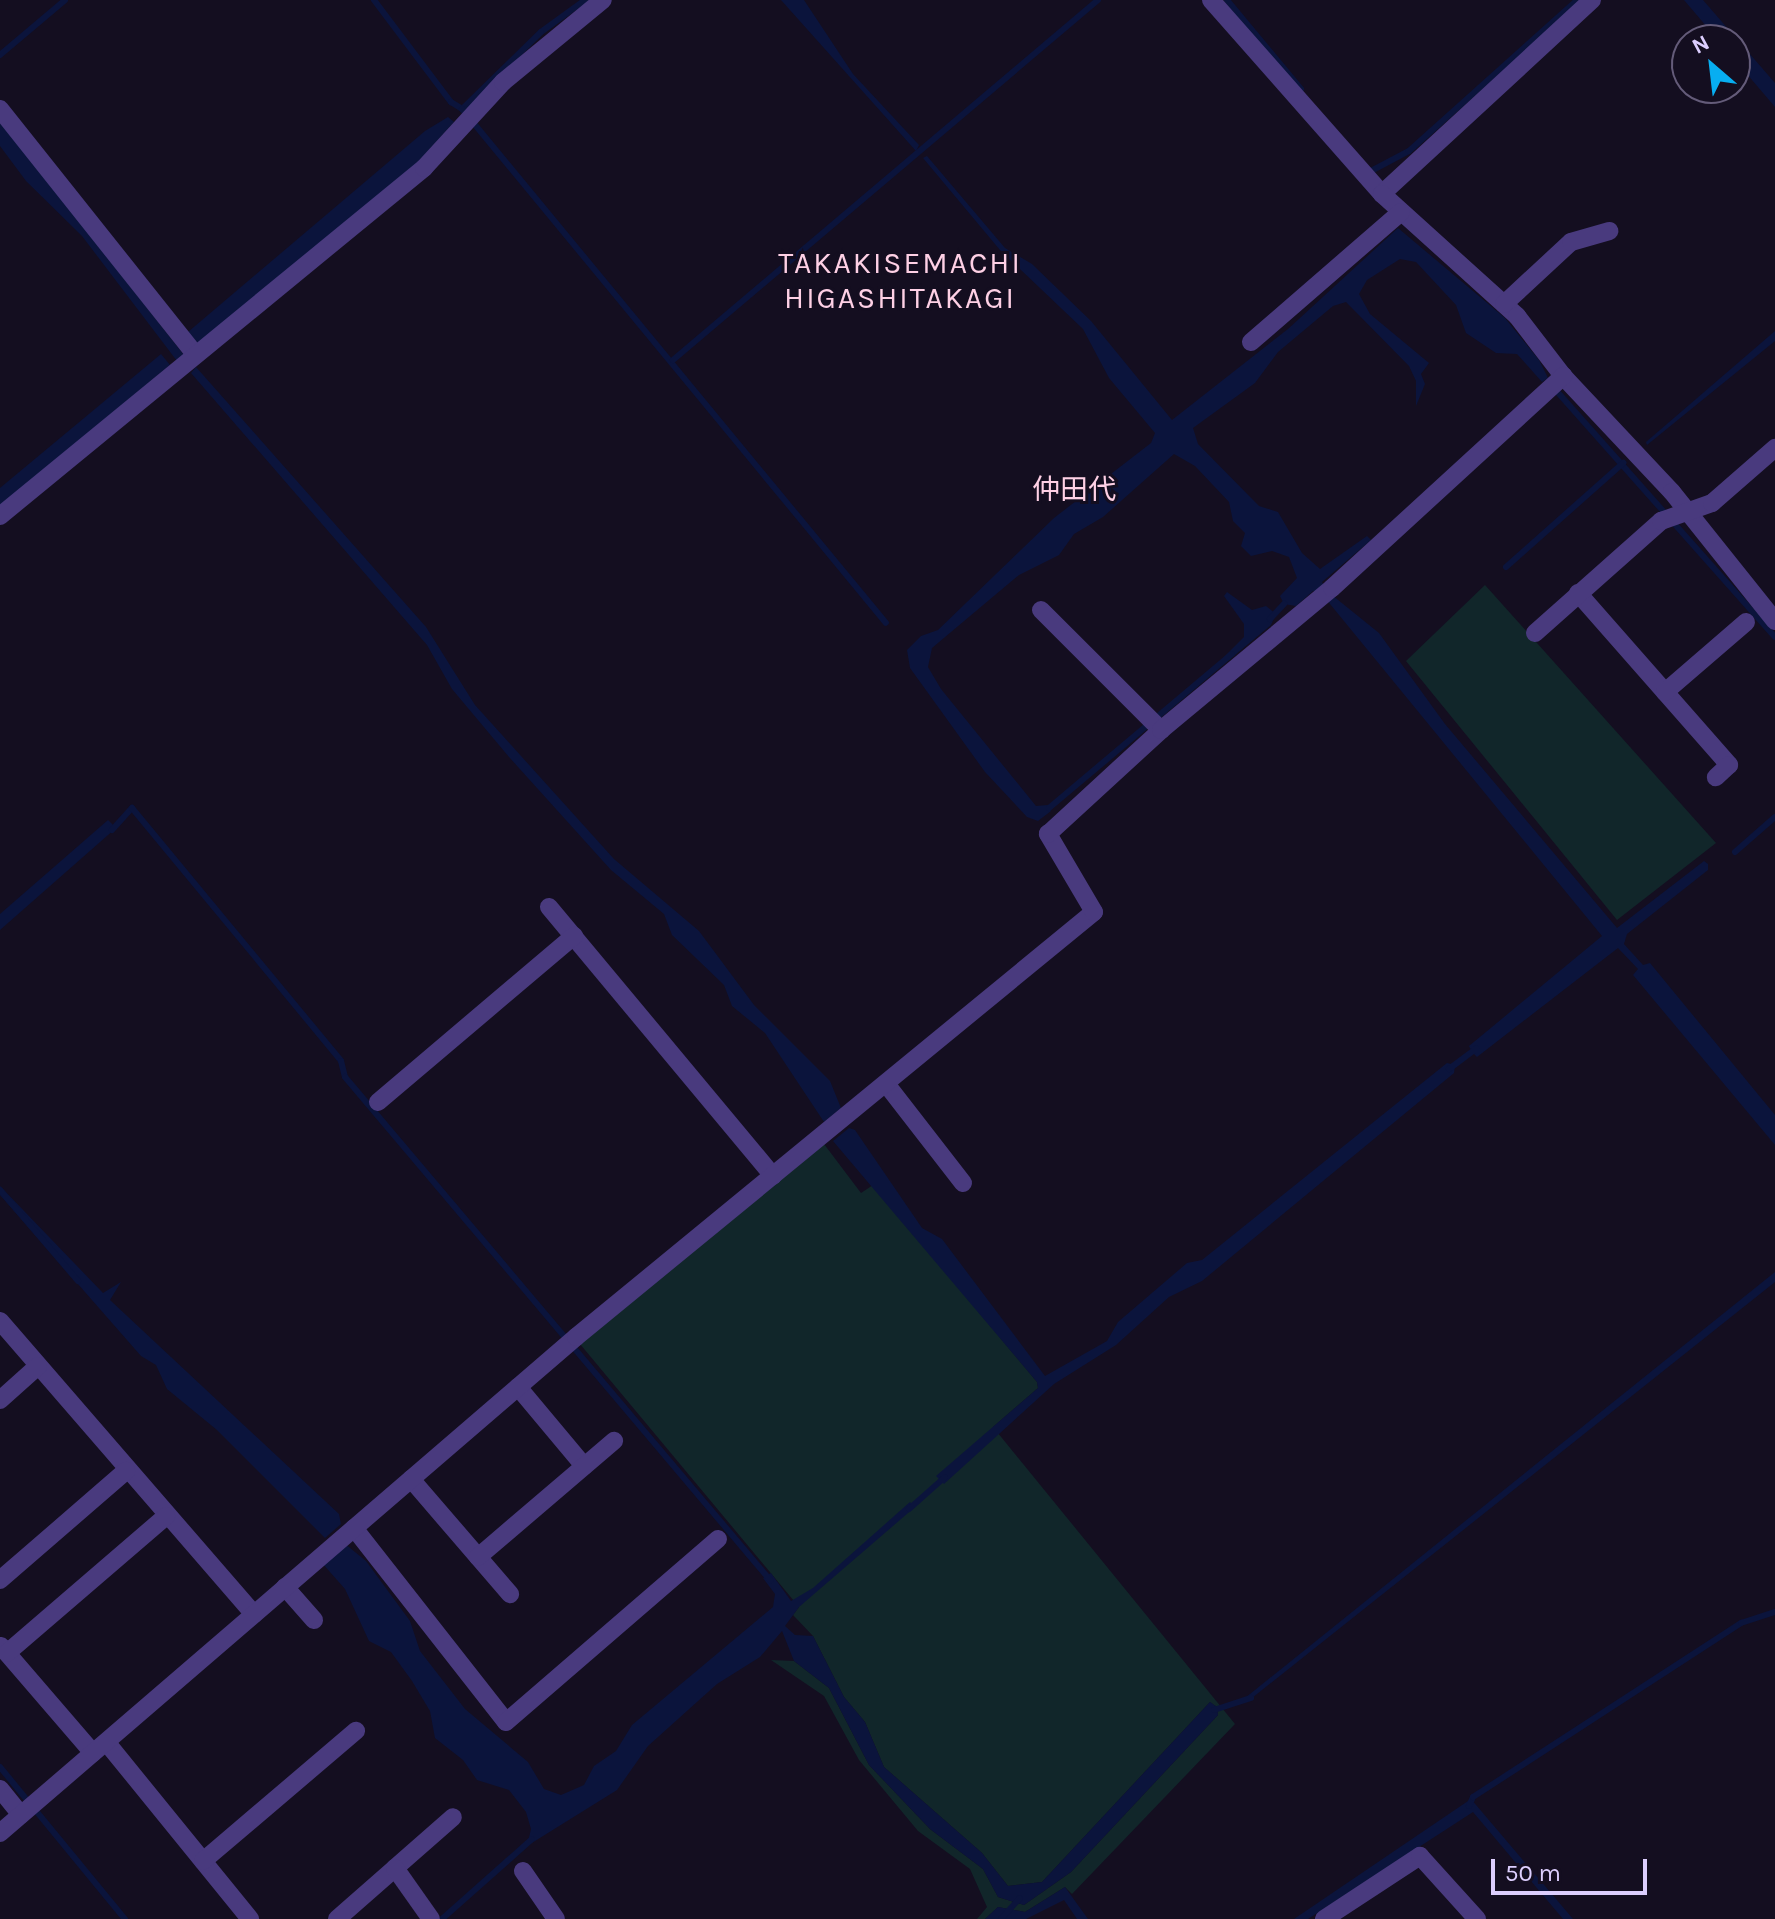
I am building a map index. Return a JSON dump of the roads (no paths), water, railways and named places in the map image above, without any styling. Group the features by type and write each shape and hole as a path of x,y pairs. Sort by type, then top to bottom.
{"street":[{"path":"0,516 424,168 468,119 544,45 603,0"},
{"path":"1211,0 1382,194 1504,304 1775,621"},
{"path":"1382,194 1592,0"},
{"path":"0,109 188,359"},
{"path":"1251,342 1401,212"},
{"path":"1504,304 1571,242 1609,231"},
{"path":"0,1833 570,1342 887,1085 1094,912 1048,834 1155,723 1332,588 1563,376"},
{"path":"1535,633 1661,521 1683,510 1712,503 1775,448"},
{"path":"1578,593 1729,765 1716,777"},
{"path":"1041,610 1155,723"},
{"path":"1665,692 1746,622"},
{"path":"549,907 773,1176"},
{"path":"378,1102 574,936"},
{"path":"887,1085 963,1183"},
{"path":"0,1321 126,1471 254,1614"},
{"path":"0,1400 38,1366"},
{"path":"518,1387 584,1466"},
{"path":"478,1557 614,1441"},
{"path":"0,1580 126,1471"},
{"path":"411,1479 510,1594"},
{"path":"166,1516 4,1648 203,1861 250,1919"},
{"path":"342,1539 506,1722 718,1539"},
{"path":"285,1587 314,1620"},
{"path":"203,1861 356,1731"},
{"path":"0,1789 28,1809"},
{"path":"337,1919 453,1817"},
{"path":"1329,1918 1420,1856 1477,1919"},
{"path":"395,1868 431,1919"},
{"path":"523,1871 556,1919"}],"waterway":[{"path":"0,55 65,0"},
{"path":"374,0 451,102 462,109"},
{"path":"585,0 541,32 462,109 886,623"},
{"path":"673,360 1098,0"},
{"path":"1227,0 1301,89"},
{"path":"1371,171 1409,151 1577,0"},
{"path":"1553,387 1775,637"},
{"path":"1506,567 1623,463"},
{"path":"1270,619 1284,604"},
{"path":"1049,808 1232,654"},
{"path":"112,830 132,808 341,1061 345,1077 770,1580"},
{"path":"1735,852 1775,817"},
{"path":"1449,1069 1476,1049"},
{"path":"0,1190 78,1281"},
{"path":"909,1509 945,1477"},
{"path":"1469,1806 1473,1797 1741,1623 1775,1612"},
{"path":"1214,1710 1251,1698"},
{"path":"0,1767 125,1919"},
{"path":"442,1919 532,1839"},
{"path":"1001,1919 1020,1898"}],"district":[{"name":"TAKAKISEMACHI HIGASHITAKAGI","path":"900,280"},
{"name":"仲田代","path":"1074,490"}]}
